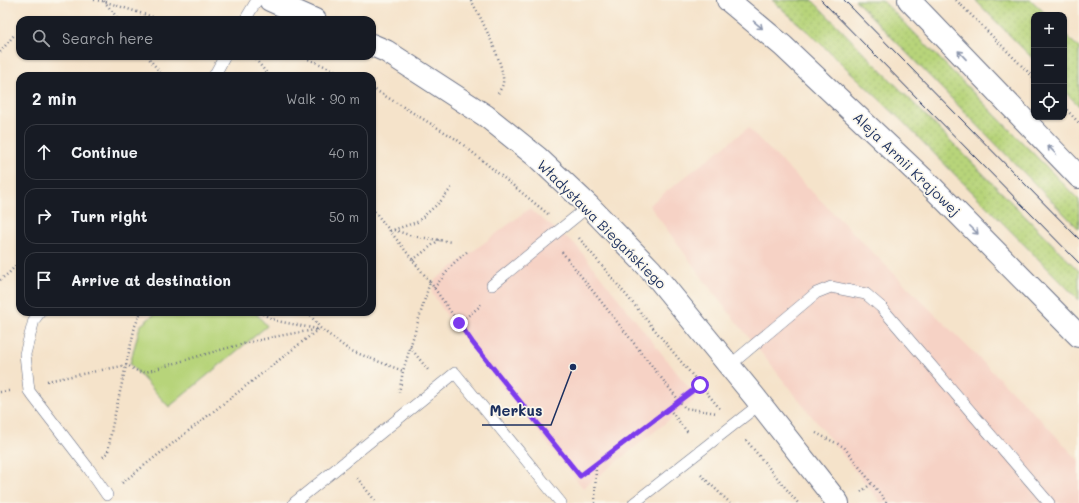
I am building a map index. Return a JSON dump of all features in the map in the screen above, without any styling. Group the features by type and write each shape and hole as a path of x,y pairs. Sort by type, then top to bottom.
{"main road":[{"path":"270,0 306,16"},
{"name":"Aleja Armii Krajowej","path":"728,0 783,46 932,187 1079,336"},
{"path":"909,0 1079,177"},
{"name":"Władysława Biegańskiego","path":"376,48 386,52 486,116 537,157 589,206 652,270 838,503"}],"lane":[{"path":"247,16 257,0"},
{"path":"216,72 223,60"},
{"path":"492,285 589,206"},
{"path":"729,366 816,294 831,287 866,294 881,307 1049,503"},
{"path":"37,316 34,320 25,354 29,391 89,469 107,496"},
{"path":"294,503 455,374 560,503"},
{"path":"634,503 760,404"}],"path":[{"path":"94,0 103,1 150,16"},
{"path":"471,0 482,20 501,67 503,83"},
{"path":"956,0 1031,75"},
{"path":"103,1 115,16"},
{"path":"0,52 15,34"},
{"path":"150,60 160,72"},
{"path":"256,60 266,72"},
{"path":"310,60 339,72"},
{"path":"376,90 456,139 580,239 724,414 684,408 562,253"},
{"path":"1067,110 1079,123"},
{"path":"392,230 417,222 440,202 453,186"},
{"path":"376,212 392,230 472,342 580,476 700,385"},
{"path":"392,230 412,236 452,242"},
{"path":"413,260 439,240"},
{"path":"434,288 454,263 469,250"},
{"path":"0,280 16,265"},
{"path":"394,423 402,370 430,282"},
{"path":"459,323 474,311"},
{"path":"89,469 108,452 112,427 140,316"},
{"path":"267,316 277,321 319,329"},
{"path":"311,316 319,329 349,350 402,370"},
{"path":"29,387 56,379 127,365 139,372 146,372 264,338 319,329"},
{"path":"107,496 319,329"},
{"path":"669,409 682,426"},
{"path":"733,425 798,503"},
{"path":"816,432 844,447 887,503"},
{"path":"687,461 730,503"},
{"path":"344,462 377,503"},
{"path":"595,503 596,464"}],"shaded area":[{"path":"748,128 1045,424 1079,461 1079,503 881,503 715,295 649,205"},
{"path":"529,209 575,244 697,398 583,488 451,322 432,293 435,280"}],"green space":[{"path":"772,0 812,0 1079,271 1079,300 900,119 817,40"},
{"path":"855,0 882,0 1079,200 1079,229"},
{"path":"975,0 1031,0 1044,12 1031,12 1031,57"},
{"path":"1067,36 1079,48 1079,106 1067,94"},
{"path":"152,316 258,316 267,326 169,407 130,364 140,326"}],"tram line":[{"path":"821,0 1079,263"},
{"path":"844,0 1079,239"}],"place":[{"name":"Merkus","path":"573,367"}],"route":[{"path":"459,323 472,342 580,476 700,385"}]}
